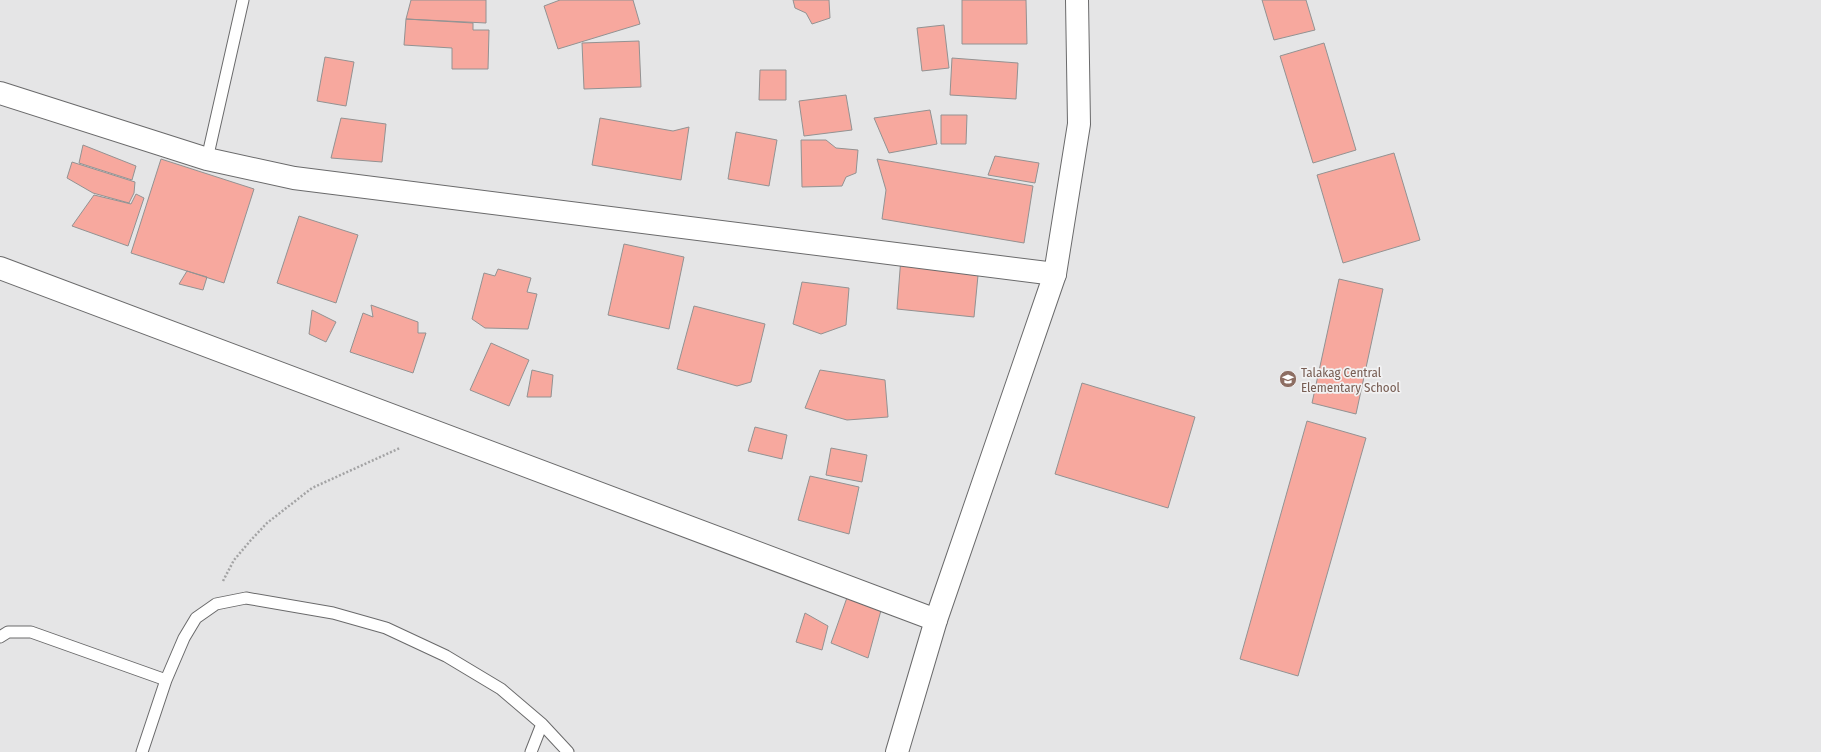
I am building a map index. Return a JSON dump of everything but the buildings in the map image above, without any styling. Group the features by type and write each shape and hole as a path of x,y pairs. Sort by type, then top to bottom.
{"street":[{"path":"898,752 936,620 1055,274 1078,124 1077,0"},
{"path":"0,93 207,159 294,178 1055,274"},
{"path":"0,268 936,620"}],"lane":[{"path":"207,159 243,0"},
{"path":"142,752 166,680 184,638 196,618 216,604 246,598 333,613 386,628 446,656 502,689 542,724 568,752"},
{"path":"0,637 8,632 31,632 166,680"},
{"path":"531,752 542,724"}],"path":[{"path":"216,604 225,577 234,560 262,529 287,507 312,488 362,464 437,432"}],"place":[{"name":"Talakag Central Elementary School","path":"1288,379"}]}
